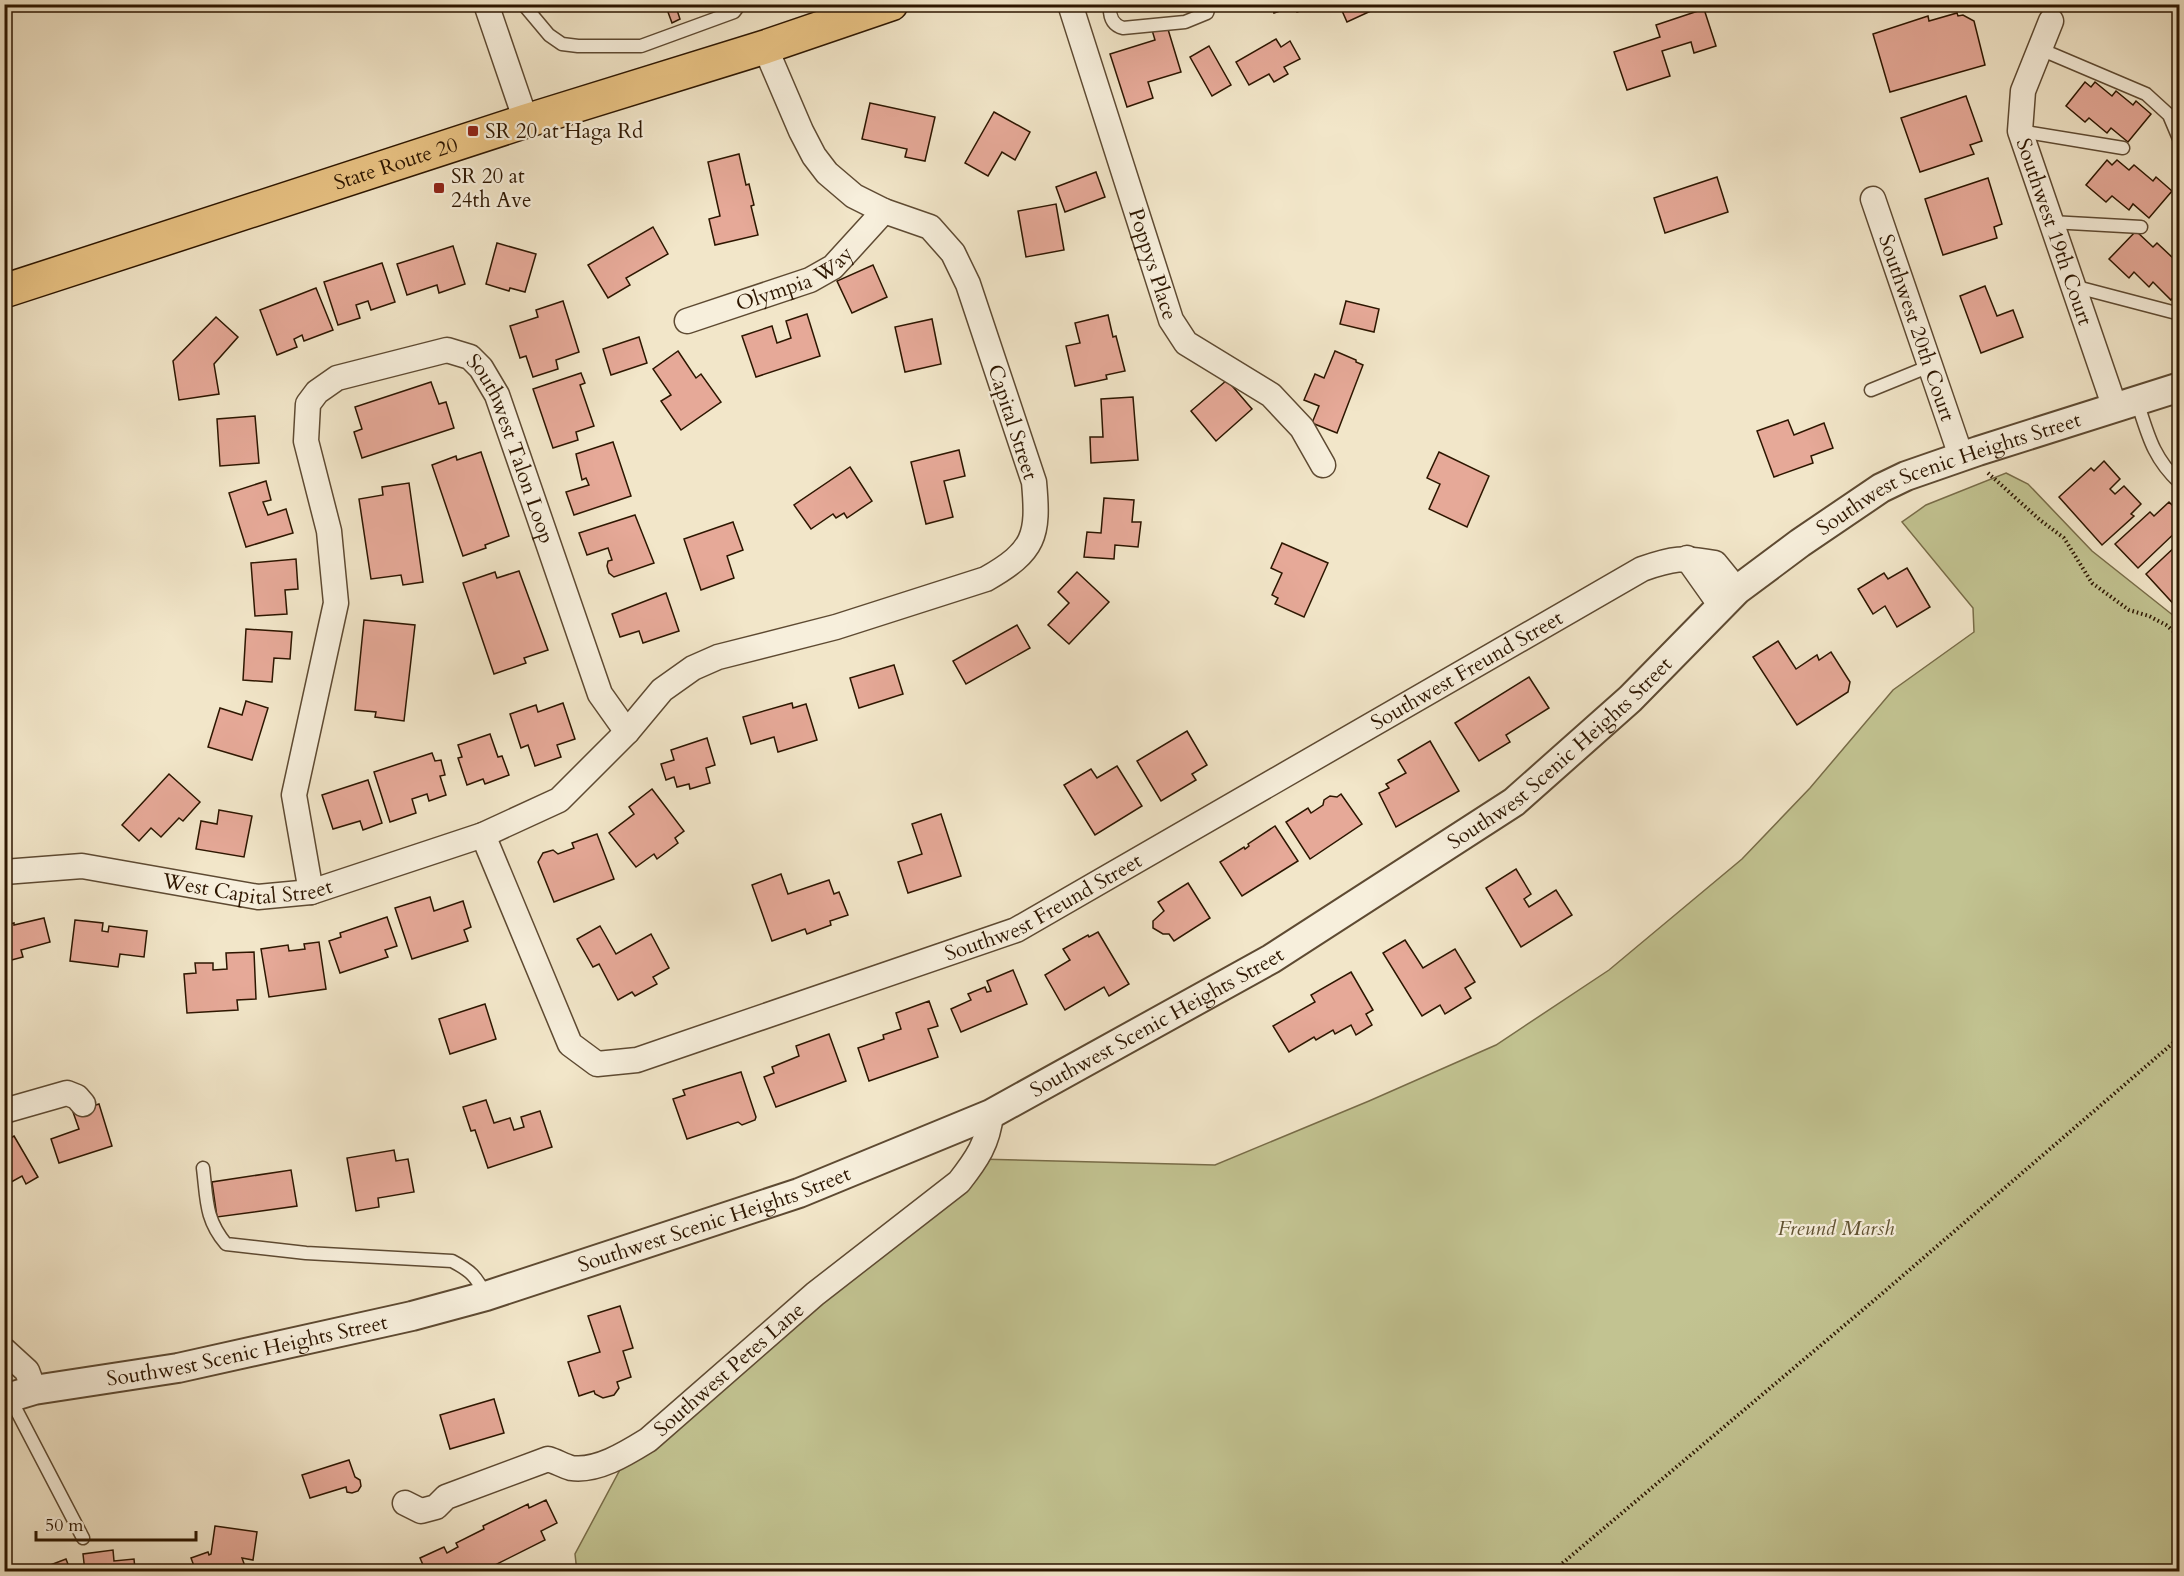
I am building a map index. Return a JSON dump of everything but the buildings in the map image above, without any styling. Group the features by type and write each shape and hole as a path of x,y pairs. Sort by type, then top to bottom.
{"main road":[{"name":"State Route 20","path":"4,291 526,121 765,47 891,4"}],"street":[{"path":"486,4 526,121"},
{"name":"Poppys Place","path":"1070,4 1171,320 1186,343 1271,395 1302,428 1323,465"},
{"name":"Southwest 19th Court","path":"2051,21 2023,91 2020,131 2073,286 2126,405"},
{"name":"Capital Street","path":"483,834 559,800 627,732 662,690 693,668 718,657 836,627 986,579 1008,566 1022,554 1032,537 1037,515 1034,482 968,284 953,253 930,227 884,211 854,196 827,173 814,156 801,131 765,47"},
{"name":"Southwest 20th Court","path":"1873,199 1930,366 1970,453"},
{"name":"Olympia Way","path":"687,321 810,280 833,267 884,211"},
{"name":"Southwest Talon Loop","path":"311,892 294,795 336,603 329,531 308,453 306,427 308,404 317,392 337,378 447,350 470,357 481,368 497,395 600,694 627,732"},
{"name":"Southwest Scenic Heights Street","path":"16,1396 178,1368 412,1316 486,1296 799,1193 991,1114 1271,959 1514,802 1630,699 1729,598 1800,543 1881,488 1906,476 1970,453 2180,387"},
{"name":"Southwest Freund Street","path":"483,834 570,1044 597,1064 637,1060 1016,930 1642,568 1669,560 1688,558 1729,598"},
{"name":"West Capital Street","path":"4,872 82,866 258,897 311,892 483,834"},
{"path":"4,1112 67,1093 77,1097 83,1104"},
{"name":"Southwest Petes Lane","path":"405,1503 421,1511 436,1508 446,1497 548,1459 571,1468 587,1467 630,1451 648,1440 814,1294 959,1182 977,1159 989,1133 991,1114"},
{"path":"4,1350 27,1371 16,1396"}],"lane":[{"path":"523,4 549,35 562,44 578,46 641,46 734,12 740,4"},
{"path":"1110,4 1113,22 1116,26 1123,28 1185,22 1207,13 1210,4"},
{"path":"2040,49 2146,93 2169,115 2180,141"},
{"path":"2020,131 2123,148"},
{"path":"2051,222 2141,227"},
{"path":"2073,286 2180,314"},
{"path":"1871,390 1930,366"},
{"path":"2126,405 2165,470 2180,483"},
{"path":"203,1168 208,1210 214,1230 226,1244 315,1254 452,1261 471,1271 486,1296"},
{"path":"16,1396 83,1538"}],"path":[{"path":"1970,453 1987,472 2040,520 2064,538 2092,583 2128,610 2166,624 2180,637"},
{"path":"1552,1572 1886,1290 2180,1037"}],"green space":[{"name":"Freund Marsh","path":"2006,473 2028,484 2092,551 2179,620 2179,1571 577,1572 575,1554 630,1451 977,1159 1215,1165 1496,1045 1609,970 1742,859 1810,788 1893,690 1974,632 1973,608 1902,522 1926,505"}],"place":[{"name":"SR 20 at Haga Rd","path":"473,131"},
{"name":"SR 20 at 24th Ave","path":"439,188"}]}
